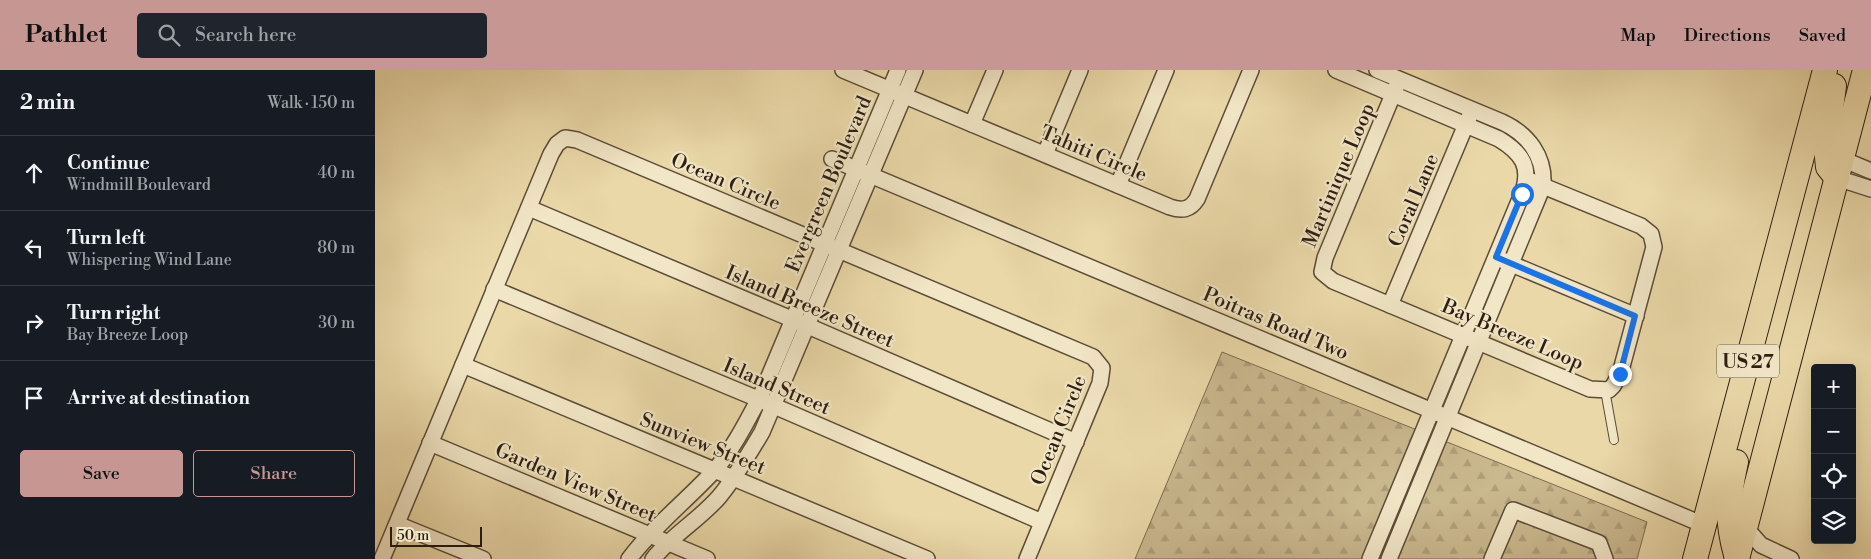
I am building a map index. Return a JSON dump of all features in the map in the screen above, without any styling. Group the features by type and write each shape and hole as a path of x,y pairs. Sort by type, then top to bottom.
{"highway":[{"name":"US 27","path":"1695,559 1825,70"},
{"path":"1837,70 1826,147 1828,167 1840,168"},
{"name":"US 27","path":"1737,559 1865,70"},
{"path":"1737,559 1731,539 1729,494 1749,395 1775,297 1774,262"},
{"path":"1704,525 1710,540 1710,559"}],"street":[{"name":"Tahiti Circle","path":"843,70 1181,210 1190,207 1197,199 1251,70"},
{"name":"Evergreen Boulevard","path":"629,559 649,535 715,470 741,433 793,320 898,70"},
{"name":"Evergreen Boulevard","path":"653,559 718,498 762,432 840,252 915,70"},
{"path":"972,124 995,70"},
{"path":"1045,154 1080,70"},
{"path":"1118,185 1166,70"},
{"path":"1336,70 1499,139 1516,150 1524,164 1526,179 1522,194 1464,336 1370,559"},
{"path":"1377,70 1512,127 1529,141 1540,159 1543,178 1543,186 1389,559"},
{"name":"Martinique Loop","path":"1390,305 1329,279 1322,272 1322,268 1399,80"},
{"name":"Coral Lane","path":"1390,305 1472,110"},
{"name":"Ocean Circle","path":"382,559 529,208 557,144 565,138 577,140 1093,357 1102,368 1100,383 1027,559"},
{"name":"Poitras Road Two","path":"832,159 1704,525"},
{"path":"1840,168 1871,172"},
{"path":"1840,168 1871,189"},
{"path":"1526,179 1641,226 1651,234 1654,246 1620,374 1613,386 1605,390"},
{"name":"Island Breeze Street","path":"529,208 1076,442"},
{"path":"1496,257 1635,316"},
{"name":"Island Street","path":"494,289 758,399 1042,522"},
{"name":"Bay Breeze Loop","path":"1390,305 1590,389 1605,390"},
{"name":"Sunview Street","path":"463,365 927,559"},
{"name":"Garden View Street","path":"429,443 707,559"},
{"path":"1492,559 1513,510 1599,544 1605,559"},
{"path":"397,524 483,559"},
{"path":"1745,526 1761,545 1791,559"}],"lane":[{"path":"1605,390 1614,440"}],"green space":[{"path":"1222,352 1647,522 1637,559 1135,559"}],"route":[{"path":"1522,194 1496,257 1635,316 1620,374"}]}
